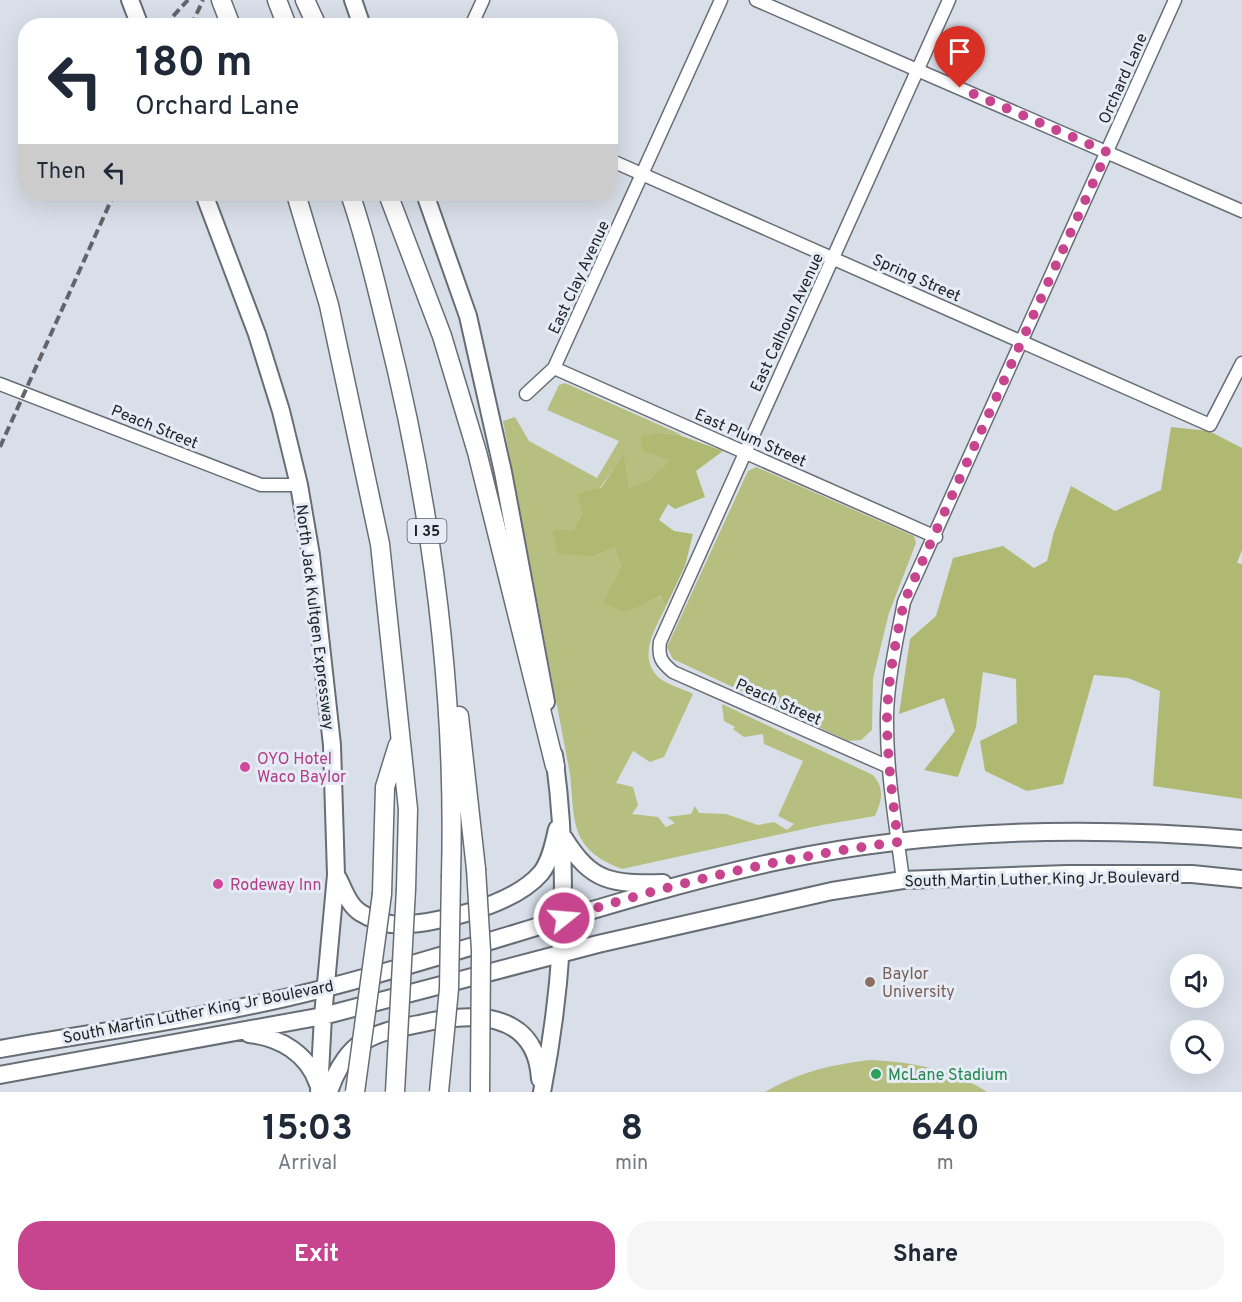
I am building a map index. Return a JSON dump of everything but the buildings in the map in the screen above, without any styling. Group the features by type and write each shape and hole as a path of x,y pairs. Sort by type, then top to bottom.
{"highway":[{"path":"221,0 228,18"},
{"path":"277,0 284,18"},
{"path":"305,0 313,18"},
{"path":"298,201 329,305 380,544 401,736 408,809 395,1092"},
{"name":"I 35","path":"352,201 404,394 426,525 451,757 448,989 439,1092"},
{"path":"391,201 442,336 477,452 555,766"},
{"path":"426,525 456,700 476,869 481,950 480,1092"},
{"path":"356,1092 382,894 385,788 401,736"}],"main road":[{"path":"130,0 137,18"},
{"path":"353,0 359,18"},
{"name":"North Jack Kultgen Expressway","path":"207,201 257,334 281,411 299,485 324,658 335,795 336,875 322,1016 323,1091"},
{"path":"427,201 468,316 529,601 559,790 564,837 564,918 552,1042 542,1092"},
{"path":"336,875 348,899 359,912 389,924 438,919 496,903 526,887 543,871 554,844 559,822 559,790"},
{"name":"South Martin Luther King Jr Boulevard","path":"0,1049 243,1006 325,988 688,882 781,861 898,842 1096,833 1150,833 1242,839"},
{"path":"564,837 578,861 593,873 607,879 688,882"},
{"name":"South Martin Luther King Jr Boulevard","path":"0,1075 322,1016 562,952 756,907 903,880 1088,874 1192,874 1242,879"},
{"path":"233,1033 258,1035 285,1044 306,1061 323,1091 346,1058 357,1046 373,1036 438,1019 471,1015 497,1019 513,1027 535,1054 542,1092"}],"street":[{"path":"475,18 483,0"},
{"name":"East Clay Avenue","path":"526,394 554,368 721,0"},
{"path":"756,0 1242,211"},
{"name":"East Calhoun Avenue","path":"660,659 660,642 949,0"},
{"name":"Orchard Lane","path":"903,880 889,767 887,715 892,660 904,602 936,537 1175,0"},
{"name":"Spring Street","path":"618,163 1210,425 1242,363"},
{"name":"East Plum Street","path":"554,368 936,537"},
{"name":"Peach Street","path":"0,384 261,485 299,485"},
{"name":"Peach Street","path":"660,659 673,672 889,767"}],"green space":[{"path":"565,383 682,435 663,433 671,460 649,480 629,489 624,454 573,530 552,530 595,556 614,548 621,566 604,603 626,611 662,596 666,606 650,642 649,660 658,677 693,694 664,757 650,762 633,751 616,783 633,787 638,805 632,814 658,817 666,827 675,823 667,817 691,814 695,806 699,813 726,814 758,825 774,822 787,830 794,824 778,816 803,761 764,744 763,734 744,737 733,729 735,727 724,721 722,704 873,775 881,790 875,816 822,825 622,869 593,853 584,843 575,821 570,774 503,421 515,417 529,441 597,478 619,441 547,410 559,385"},
{"path":"1171,427 1209,431 1242,448 1242,550 1237,563 1242,564 1242,799 1153,786 1160,691 1128,678 1094,675 1063,784 1027,791 985,771 980,741 1017,723 1016,679 983,672 976,727 958,777 924,770 955,731 944,698 899,714 910,639 936,616 953,558 1003,546 1034,568 1047,561 1054,532 1071,486 1115,511 1161,490"},
{"path":"663,433 679,435 723,451 696,471 705,497 675,509 668,504 659,520 674,531 693,534 685,566 666,606 661,596 626,612 603,603 621,566 614,548 595,556 558,554 552,530 573,530 583,512 577,494 601,488 624,453 629,488 649,480 670,460 642,451 641,436"},
{"path":"756,467 914,536 916,543 889,613 873,678 872,730 861,740 848,741 673,659 667,647 748,471"},
{"name":"McLane Stadium","path":"871,1060 902,1063 946,1072 987,1092 765,1092 816,1070"}],"railway":[{"path":"171,18 188,0"},
{"path":"195,18 203,0"},
{"path":"0,447 111,201"}],"place":[{"name":"OYO Hotel Waco Baylor","path":"245,767"},
{"name":"Rodeway Inn","path":"218,884"},
{"name":"Baylor University","path":"870,982"},
{"name":"McLane Stadium","path":"876,1074"}],"route":[{"path":"564,918 626,898 688,882 781,861 898,842 889,767 887,715 892,660 904,602 936,537 1107,152 960,88"}]}
